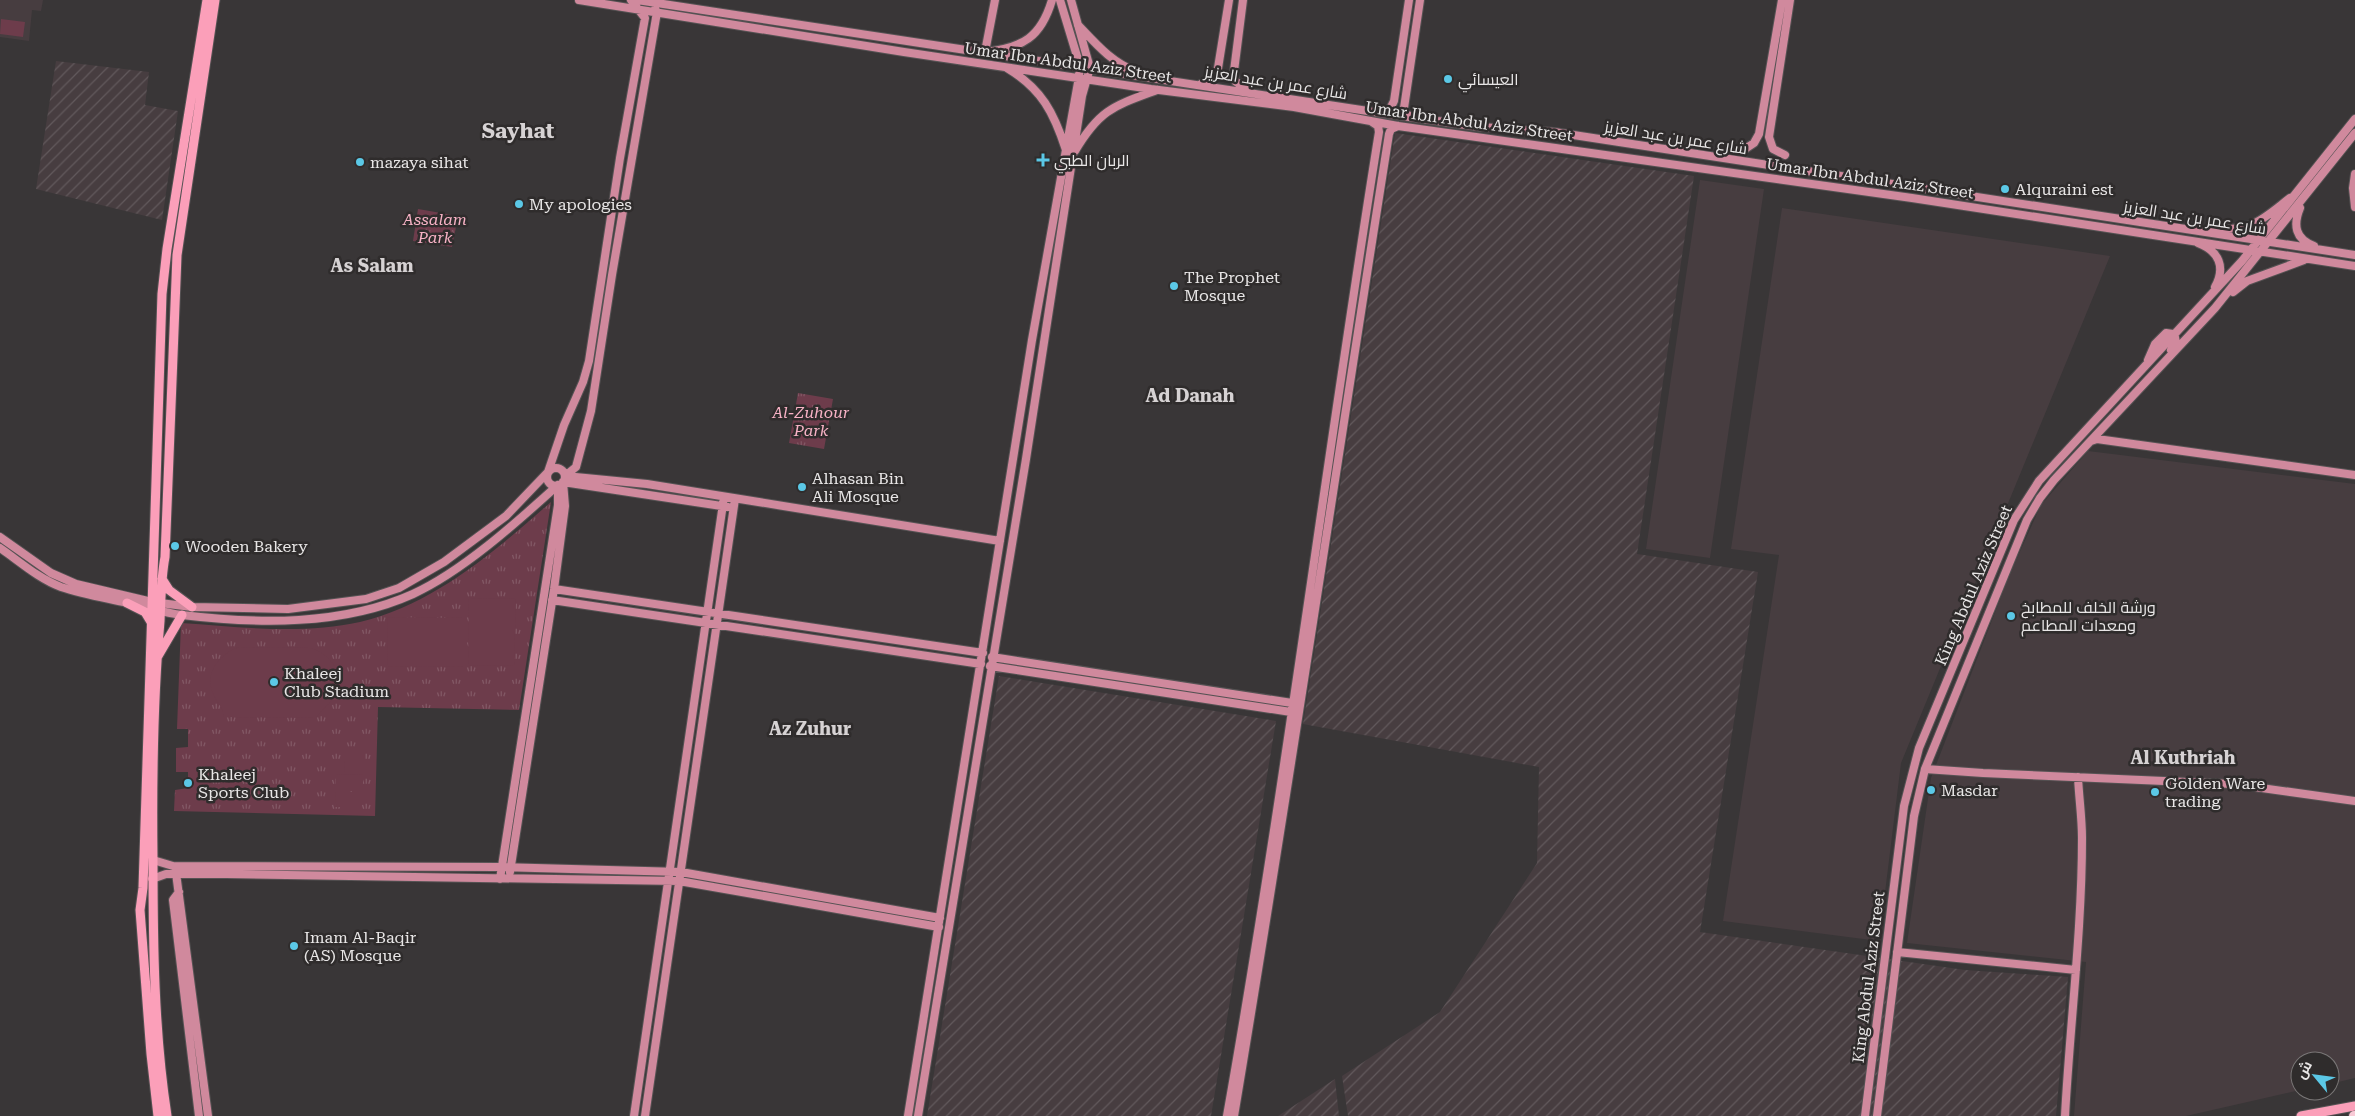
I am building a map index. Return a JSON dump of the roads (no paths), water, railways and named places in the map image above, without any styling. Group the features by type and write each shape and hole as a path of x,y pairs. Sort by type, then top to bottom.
{"main road":[{"path":"167,1116 158,1035 152,879 152,781 157,658 156,606 162,294 167,249 207,0"},
{"path":"158,1116 151,1054 140,910 143,879 151,624 165,557 177,255 215,0"},
{"path":"161,578 169,590 192,607"},
{"path":"127,602 145,612 151,624"},
{"path":"157,658 182,615"},
{"path":"2301,1116 2355,1106"}],"street":[{"name":"Umar Ibn Abdul Aziz Street","path":"579,0 904,52 1159,90 1294,107 1398,126 1892,195 2355,266"},
{"path":"631,0 645,18 620,158 589,360 564,424 548,472 548,481 552,485 562,481 647,484 1000,541"},
{"name":"شارع عمر بن عبد العزيز","path":"637,0 1248,91 1381,113 1480,127 1554,132 2355,256"},
{"path":"994,0 985,52 1006,50 1023,43 1039,31 1048,14 1052,0"},
{"path":"918,1116 990,666 1017,514 1070,153 1080,66 1060,0"},
{"path":"908,1116 982,664 1032,340 1082,96 1090,68 1071,0"},
{"path":"1200,84 1212,78 1218,68 1229,0"},
{"path":"1243,0 1234,71 1235,81 1248,91"},
{"path":"1381,113 1390,109 1394,101 1409,0"},
{"path":"1411,117 1405,113 1404,108 1420,0"},
{"path":"1745,149 1754,143 1759,134 1782,0"},
{"path":"1785,155 1773,149 1769,137 1790,0"},
{"path":"0,537 51,573 76,584 182,615 236,621 320,618 367,611 414,594 461,565 529,512 576,467 591,411 657,12 648,1"},
{"path":"1078,24 1103,52 1118,63 1153,77"},
{"path":"1004,66 1025,79 1045,100 1070,153"},
{"path":"1218,68 1225,72 1234,71"},
{"path":"1070,153 1103,114 1116,106 1159,90"},
{"name":"King Abdul Aziz Street","path":"1865,1116 1904,806 1910,777 1919,748 2014,520 2039,481 2260,241 2355,119"},
{"path":"1227,1116 1246,1007 1342,362 1374,164 1379,128 1372,122"},
{"path":"1234,1116 1275,871 1334,476 1389,134 1391,129 1398,126"},
{"name":"King Abdul Aziz Street","path":"1877,1116 1914,816 1925,769 1986,617 2034,509 2045,492 2214,308 2262,251 2355,133"},
{"path":"1374,164 1379,169 1376,185 1378,203"},
{"path":"2355,174 2353,188 2355,207"},
{"path":"2192,230 2238,230 2253,226 2266,218 2299,190"},
{"path":"2303,199 2296,217 2296,231 2306,243 2325,251"},
{"path":"2192,240 2210,249 2220,263 2219,279 2208,298"},
{"path":"2214,308 2247,281 2297,261 2312,259"},
{"path":"2130,400 2143,380 2174,346 2176,341 2174,335"},
{"path":"2108,424 2104,434 2111,441"},
{"path":"2091,441 2097,439 2355,475"},
{"path":"0,548 35,573 59,586 127,602 156,606 288,609 366,600 398,588 444,562 506,516 552,468 558,468 563,471 500,867 500,879"},
{"path":"562,481 733,508"},
{"path":"510,879 510,868 554,589 564,506 562,481"},
{"path":"1010,487 1014,494 1020,493"},
{"path":"634,1116 724,497"},
{"path":"645,1116 734,498"},
{"path":"1006,510 1010,507 1017,514"},
{"path":"1986,617 1989,600 2005,561 2003,556 1998,557"},
{"path":"554,589 983,654"},
{"path":"552,600 982,664"},
{"path":"992,657 1292,703"},
{"path":"990,666 1291,712"},
{"path":"1925,769 2078,778 2233,784 2355,800"},
{"path":"2065,1116 2080,926 2082,836 2078,778"},
{"path":"153,860 173,866 500,867 670,871 940,918"},
{"path":"173,866 177,875 208,1116"},
{"path":"152,879 166,874 226,874 668,883 679,881 939,927"},
{"path":"179,892 173,900 200,1116"},
{"path":"1897,952 2076,970"}],"place":[{"name":"العيسائي","path":"1448,79"},
{"name":"الربان الطبي","path":"1043,160"},
{"name":"mazaya sihat","path":"360,162"},
{"name":"Alquraini est","path":"2005,189"},
{"name":"My apologies","path":"519,204"},
{"name":"The Prophet Mosque","path":"1174,286"},
{"name":"Alhasan Bin Ali Mosque","path":"802,487"},
{"name":"Wooden Bakery","path":"175,546"},
{"name":"ورشة الخلف للمطابخ ومعدات المطاعم","path":"2011,616"},
{"name":"Khaleej Club Stadium","path":"274,682"},
{"name":"Khaleej Sports Club","path":"188,783"},
{"name":"Masdar","path":"1931,790"},
{"name":"Golden Ware trading","path":"2155,792"},
{"name":"Imam Al-Baqir (AS) Mosque","path":"294,946"}],"district":[{"name":"Sayhat","path":"518,131"},
{"name":"As Salam","path":"372,266"},
{"name":"Ad Danah","path":"1190,396"},
{"name":"Az Zuhur","path":"810,729"},
{"name":"Al Kuthriah","path":"2183,758"}],"park label":[{"name":"Assalam Park","path":"435,228"},
{"name":"Al-Zuhour Park","path":"811,421"}]}
